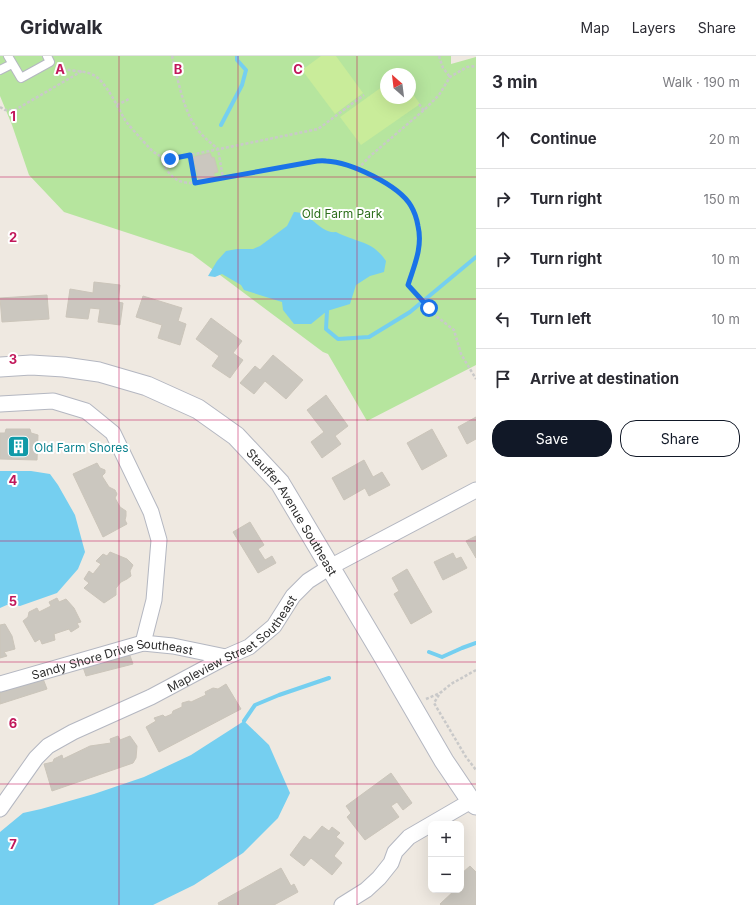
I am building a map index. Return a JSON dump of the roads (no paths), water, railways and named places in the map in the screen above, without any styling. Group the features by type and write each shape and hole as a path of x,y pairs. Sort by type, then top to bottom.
{"street":[{"name":"Stauffer Avenue Southeast","path":"0,367 31,365 64,367 99,372 147,386 198,409 236,436 280,484 444,761 474,803"},
{"path":"0,404 53,401 86,411 113,433 151,512 159,540 154,600 143,643"},
{"name":"Mapleview Street Southeast","path":"2,802 36,758 48,746 73,732 151,697 226,657 249,647 274,626 293,596 308,581 330,567 476,490"},
{"name":"Sandy Shore Drive Southeast","path":"0,684 143,643 173,646 226,657"},
{"path":"342,905 366,890 379,878 391,863 395,852 409,837 474,803"}],"lane":[{"path":"0,70 10,60 20,78 48,59"}],"water":[{"path":"294,212 305,215 325,230 336,232 370,245 381,254 386,261 384,272 370,276 356,285 350,304 327,311 311,324 294,324 283,310 282,302 244,290 241,285 222,274 215,277 208,276 217,261 226,251 253,249 260,246 287,226"},
{"path":"0,471 31,471 50,474 75,515 85,552 78,569 57,593 20,606 9,604 0,608"},
{"path":"244,721 269,745 290,793 278,818 243,853 194,885 153,905 0,905 0,832 23,813 94,794 144,777 191,755"}],"waterway":[{"path":"221,125 242,85 246,70 237,60 237,56"},
{"path":"327,311 326,329 338,339 369,337 410,312 476,257"},
{"path":"429,652 442,657 476,643"},
{"path":"244,721 255,705 329,678"}],"place":[{"name":"Old Farm Shores","path":"19,447"}],"park label":[{"name":"Old Farm Park","path":"342,213"}]}
